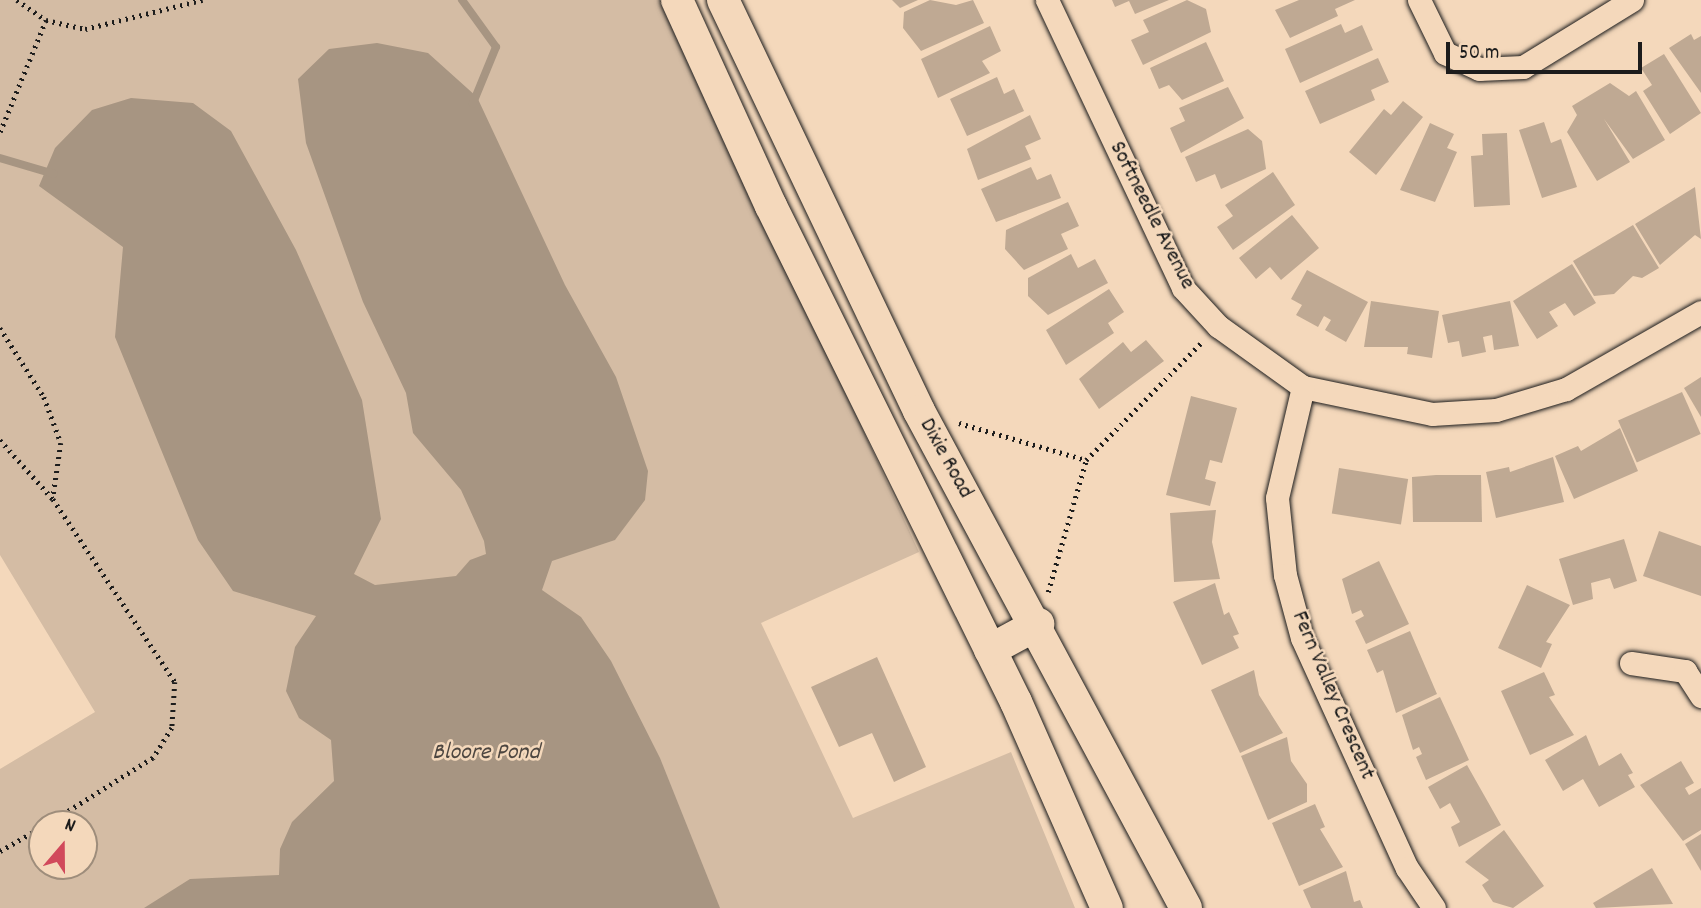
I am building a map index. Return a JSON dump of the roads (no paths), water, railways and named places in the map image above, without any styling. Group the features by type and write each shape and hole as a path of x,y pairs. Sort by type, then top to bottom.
{"main road":[{"name":"Dixie Road","path":"677,0 990,650 1107,908"},
{"name":"Dixie Road","path":"723,0 919,411 1038,624 1186,908"},
{"path":"990,650 1038,624"}],"street":[{"name":"Softneedle Avenue","path":"1047,0 1183,288 1218,326 1303,387 1432,414 1496,410 1566,389 1701,313"},
{"path":"1419,0 1445,53 1479,69 1522,67 1632,0"},
{"name":"Fern Valley Crescent","path":"1303,387 1277,498 1285,575 1308,650 1407,868 1434,908"},
{"path":"1631,663 1685,671 1701,696"}],"water":[{"name":"Bloore Pond","path":"377,43 428,53 477,97 565,285 616,377 648,471 645,500 615,540 552,561 542,590 581,617 611,661 660,758 720,908 144,908 190,879 279,875 280,849 292,822 334,781 331,740 299,718 286,691 295,647 316,616 233,591 198,540 115,337 123,247 39,186 55,148 92,110 131,98 193,103 231,131 296,250 362,400 381,519 354,574 375,585 456,576 470,560 486,554 484,541 461,490 413,433 406,393 363,302 306,143 298,79 329,49"}],"waterway":[{"path":"462,0 496,47 473,103"},
{"path":"0,158 54,174"}]}
